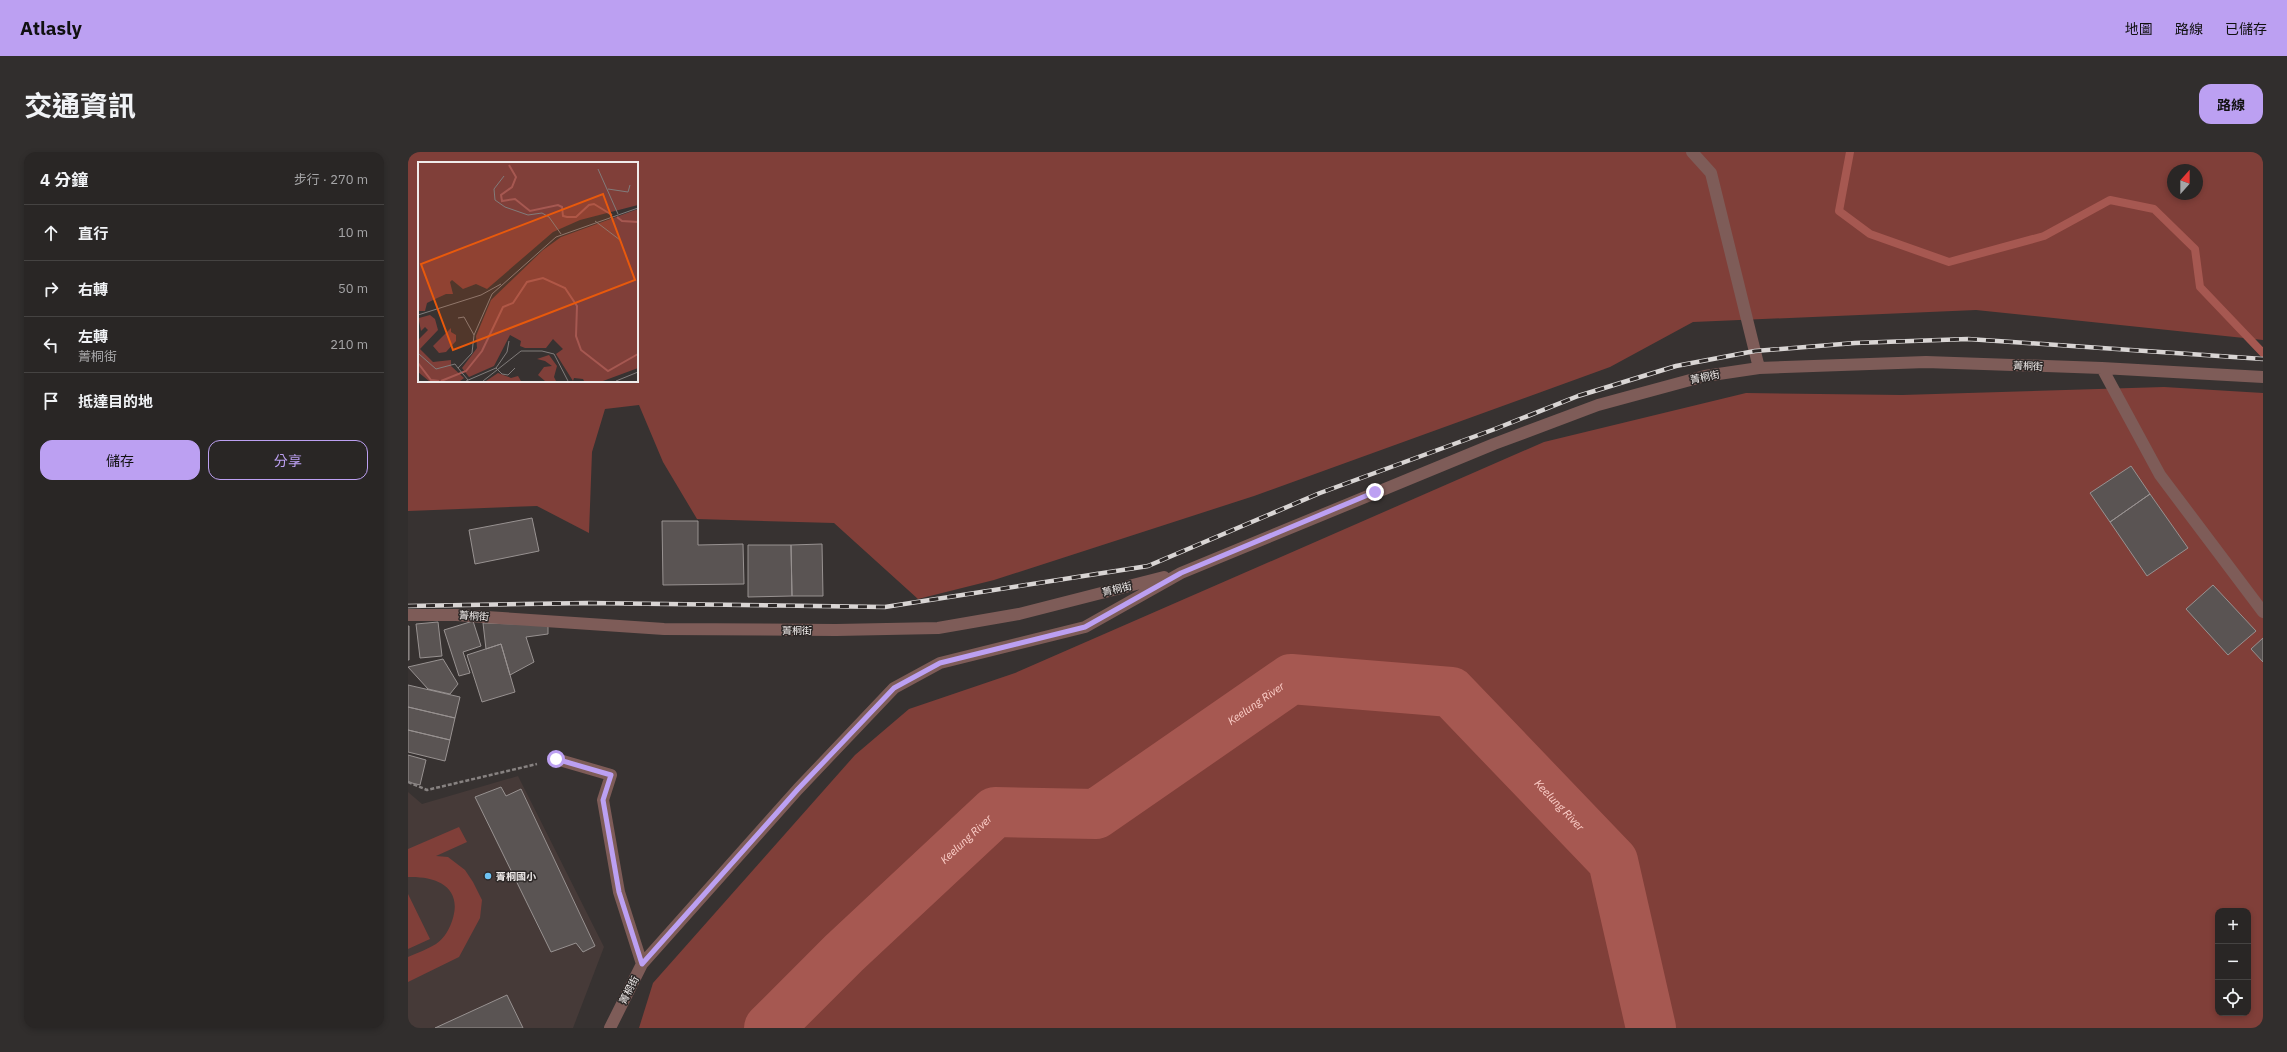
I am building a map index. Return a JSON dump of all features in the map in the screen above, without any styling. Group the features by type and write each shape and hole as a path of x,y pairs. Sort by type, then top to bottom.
{"lane":[{"path":"1692,152 1712,173 1759,368"},
{"name":"菁桐街","path":"610,1028 642,964 798,789 894,688 940,663 1085,627 1181,573 1396,484 1598,405 1705,376 1759,368 1926,362 2102,368 2263,377"},
{"path":"2102,368 2160,475 2263,612"},
{"name":"菁桐街","path":"408,615 456,615 664,629 836,630 938,628 1019,614 1181,573"},
{"path":"556,759 611,775 603,800 619,892 642,964"}],"path":[{"path":"408,782 427,790 556,759"}],"shaded area":[{"path":"408,152 2263,152 2263,340 1976,310 1693,322 1610,367 1254,496 994,580 918,599 834,523 697,519 663,462 639,405 605,409 592,452 589,533 537,506 408,511"},
{"path":"2164,387 2263,393 2263,1028 639,1028 653,983 855,755 909,709 1015,673 1544,442 1746,393 1902,395"},
{"name":"菁桐國小","path":"518,776 604,947 573,1028 408,1028 408,792 422,804"},
{"path":"459,827 467,842 436,856 448,857 465,870 482,900 480,918 459,957 408,982 408,957 433,946 442,939 453,918 455,907 454,898 444,885 428,878 408,877 408,849"},
{"path":"408,894 430,939 408,949"}],"building":[{"path":"2131,466 2150,494 2110,522 2090,493"},
{"path":"2150,494 2188,548 2147,576 2110,522"},
{"path":"532,518 539,551 475,564 469,530"},
{"path":"662,521 698,521 698,545 743,544 744,584 663,585"},
{"path":"822,544 823,596 792,596 791,545"},
{"path":"748,545 791,545 792,596 748,597"},
{"path":"2213,585 2256,631 2228,655 2186,609"},
{"path":"473,621 481,646 463,652 470,673 459,676 444,630"},
{"path":"438,622 442,656 420,658 416,624"},
{"path":"483,623 548,625 548,634 526,637 534,662 510,675 501,644 486,649"},
{"path":"409,626 409,660 408,660"},
{"path":"2263,638 2263,662 2251,649"},
{"path":"501,644 515,692 482,702 467,655"},
{"path":"443,659 458,684 450,694 428,689 408,667"},
{"path":"408,685 460,697 455,718 408,707"},
{"path":"408,707 455,718 450,740 408,730"},
{"path":"408,730 450,740 445,761 408,752"},
{"path":"408,755 426,760 420,785 408,782"},
{"path":"501,787 506,796 521,789 595,946 583,952 576,943 551,952 475,797"},
{"path":"507,995 523,1028 435,1028"}],"waterway":[{"path":"1850,152 1839,211 1870,234 1949,262 2044,236 2110,200 2154,209 2195,249 2200,287 2263,353"},
{"name":"Keelung River","path":"769,1028 844,953 995,812 1096,814 1291,679 1451,692 1613,861 1651,1028"}],"railway":[{"path":"408,606 588,603 885,607 1148,566 1320,493 1495,429 1578,396 1676,366 1755,351 1855,343 1968,339 2263,359"}],"place":[{"name":"菁桐國小","path":"488,876"}],"route":[{"path":"556,759 611,775 603,800 619,892 642,964 798,789 894,688 940,663 1085,627 1181,573 1375,492"}]}
